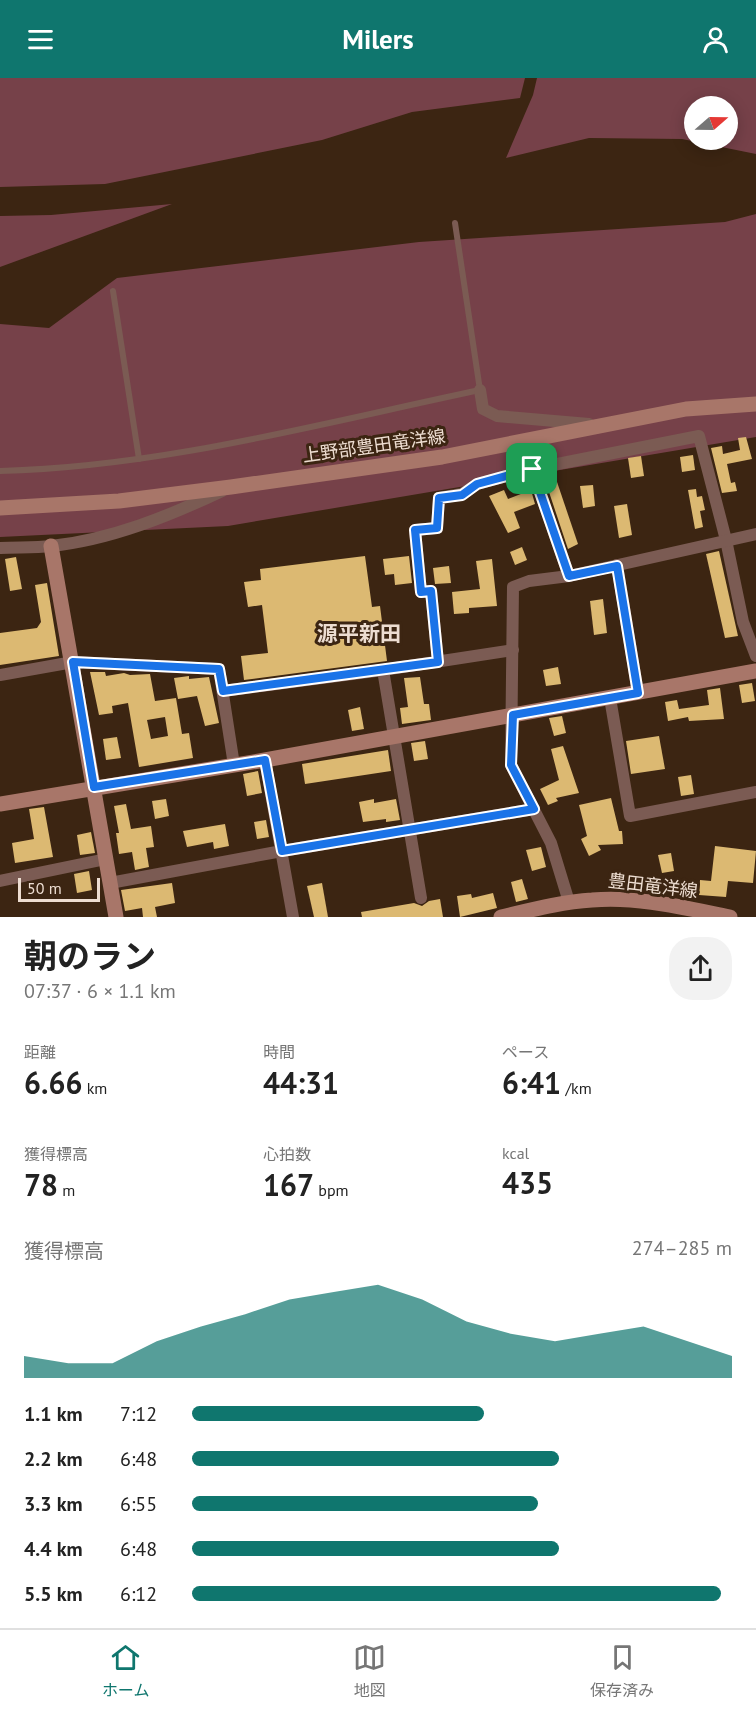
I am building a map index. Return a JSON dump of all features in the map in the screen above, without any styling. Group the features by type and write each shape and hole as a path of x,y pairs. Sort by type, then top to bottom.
{"street":[{"path":"480,390 483,409 497,416 606,425"},
{"name":"上野部豊田竜洋線","path":"0,508 119,501 231,487 442,457 686,409 755,404"},
{"path":"438,662 431,591 421,592 415,530 437,528 439,498 462,495 477,484 532,469 699,436 726,540 743,622 756,656"},
{"path":"532,469 569,576"},
{"path":"0,548 51,546 139,525 180,511 231,487"},
{"path":"569,902 551,843 511,765 513,587 529,581 569,576 756,534"},
{"path":"51,546 116,917"},
{"path":"617,566 638,693"},
{"path":"223,691 513,650"},
{"path":"0,675 73,662 219,669 234,765"},
{"path":"383,670 421,898"},
{"path":"0,804 265,760 756,671"},
{"path":"610,698 630,816 756,792"},
{"path":"265,760 293,917"},
{"path":"110,883 282,851 534,809"},
{"path":"0,881 106,859"},
{"name":"豊田竜洋線","path":"501,917 533,914 569,902 633,900 730,917"}],"lane":[{"path":"0,471 139,459 220,445 480,390 455,223"},
{"path":"113,291 139,459"}],"shaded area":[{"path":"0,78 525,78 520,98 412,112 322,140 105,184 0,187"},
{"path":"537,78 756,78 756,154 736,150 738,96 684,96 684,139 589,138 506,158 533,95"},
{"path":"172,204 0,267 0,216 51,215"},
{"path":"756,214 756,437 228,526 0,537 0,324 49,328 117,278 419,242 725,222"}],"building":[{"path":"746,437 752,459 727,464 731,483 735,482 737,491 722,493 711,448 722,446 723,454 740,450 738,438"},
{"path":"693,455 695,470 682,472 680,457"},
{"path":"641,456 644,476 631,478 628,458"},
{"path":"556,479 578,544 568,549 546,483"},
{"path":"593,485 595,506 583,508 580,486"},
{"path":"696,489 697,497 702,496 705,510 700,511 703,527 695,529 688,490"},
{"path":"504,490 508,499 531,490 535,504 514,512 520,528 508,533 489,496"},
{"path":"627,504 632,535 619,538 614,506"},
{"path":"522,547 527,560 515,565 510,552"},
{"path":"719,551 738,636 725,638 706,554"},
{"path":"365,556 372,607 380,606 387,661 244,680 241,656 268,653 262,605 248,607 244,582 261,580 260,569"},
{"path":"409,556 412,583 395,585 394,574 385,575 383,559"},
{"path":"16,557 22,589 10,591 5,559"},
{"path":"492,559 497,606 469,608 469,613 454,614 452,592 480,589 476,561"},
{"path":"449,566 451,583 435,584 433,568"},
{"path":"47,583 59,656 0,665 0,633 37,628 41,622 35,585"},
{"path":"603,599 607,633 594,635 590,601"},
{"path":"558,667 561,684 546,686 543,670"},
{"path":"90,672 105,672 106,676 124,673 150,674 155,701 176,698 182,734 189,733 193,758 139,767 128,703 112,706 113,713 99,715","holes":["165,717 168,736 151,739 147,720"]},
{"path":"189,676 189,679 209,677 219,723 205,726 197,696 178,699 174,678"},
{"path":"420,677 424,704 429,704 431,720 402,724 400,708 408,707 404,678"},
{"path":"752,683 755,701 742,703 739,685"},
{"path":"720,688 724,719 689,721 688,717 668,721 665,702 677,700 679,709 709,705 707,690"},
{"path":"360,707 364,729 352,731 348,710"},
{"path":"562,716 566,733 554,736 549,718"},
{"path":"659,736 665,769 631,774 626,741"},
{"path":"117,737 121,758 106,760 103,739"},
{"path":"425,741 428,759 414,761 411,743"},
{"path":"563,746 579,793 556,798 558,801 548,805 540,789 559,780 551,749"},
{"path":"388,750 391,771 305,784 302,764"},
{"path":"258,771 262,793 247,796 243,774"},
{"path":"691,775 694,794 681,796 678,777"},
{"path":"611,798 619,831 622,831 623,844 598,845 601,850 589,856 581,839 587,836 579,805"},
{"path":"166,799 169,816 155,819 152,801"},
{"path":"374,799 374,803 396,799 400,820 363,822 359,802"},
{"path":"126,804 131,829 151,826 154,847 146,848 149,867 135,870 132,852 119,854 116,833 119,833 114,806"},
{"path":"44,807 53,857 15,863 12,843 34,839 29,809"},
{"path":"266,820 269,837 257,839 254,822"},
{"path":"225,824 229,846 214,849 213,842 187,847 183,831"},
{"path":"91,832 95,853 80,855 77,835"},
{"path":"715,846 756,851 753,883 728,881 726,897 699,895 700,880 711,881"},
{"path":"541,847 546,867 532,871 526,850"},
{"path":"671,853 674,871 662,873 658,855"},
{"path":"89,871 92,890 77,893 74,874"},
{"path":"522,879 528,899 516,902 511,882"},
{"path":"172,883 175,903 155,907 157,917 143,917 142,908 125,911 121,890"},
{"path":"322,883 328,917 314,917 307,886"},
{"path":"493,893 497,908 460,917 457,896 471,894 472,898"},
{"path":"440,899 443,917 362,917 361,912 414,903 422,906 429,901"}],"district":[{"name":"源平新田","path":"359,634"}],"route":[{"path":"532,469 569,576 617,566 638,693 513,715 511,765 534,809 282,851 265,760 94,787 73,662 219,669 223,691 438,662 431,591 421,592 415,530 437,528 439,498 462,495 477,484 532,469"}]}
